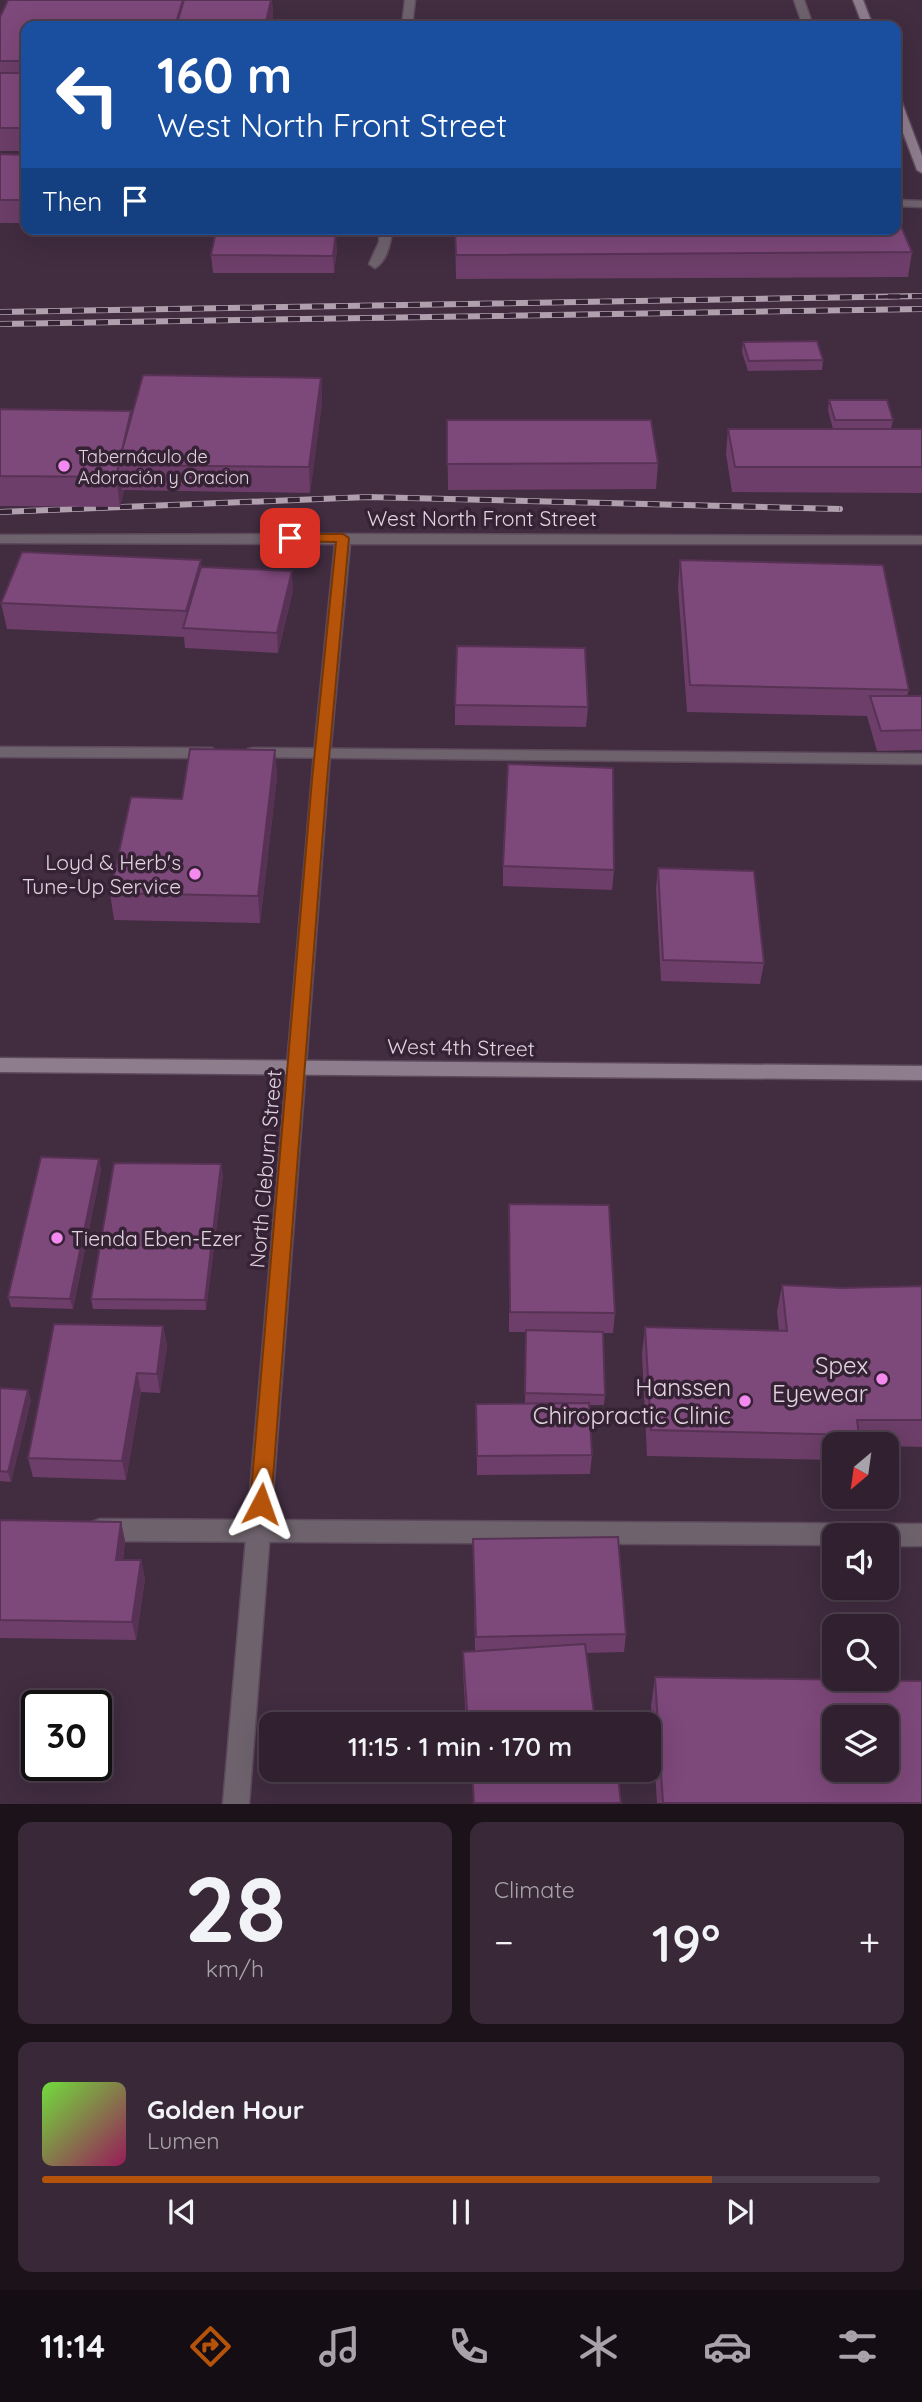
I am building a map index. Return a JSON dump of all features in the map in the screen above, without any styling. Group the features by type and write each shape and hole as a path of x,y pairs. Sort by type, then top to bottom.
{"main road":[{"path":"858,0 866,21"},
{"path":"901,113 922,170"},
{"name":"West 4th Street","path":"0,1065 922,1073"}],"street":[{"path":"408,21 410,0"},
{"path":"799,0 806,21"},
{"path":"901,203 922,204"},
{"path":"375,264 386,235"},
{"name":"North Cleburn Street","path":"236,1804 322,754 343,538"},
{"name":"West North Front Street","path":"0,539 922,540"},
{"path":"0,752 922,759"},
{"path":"82,1530 922,1535"}],"building":[{"path":"8,0 183,0 177,21 21,21 21,61 0,61 0,17"},
{"path":"184,0 271,0 266,21 178,21"},
{"path":"0,73 21,73 21,128 0,128"},
{"path":"0,154 21,155 21,200 0,200"},
{"path":"901,226 912,252 456,255 455,235 901,235"},
{"path":"215,235 336,235 333,256 211,255"},
{"path":"817,341 823,360 749,361 743,342"},
{"path":"143,375 321,378 309,467 118,465"},
{"path":"829,400 887,400 893,420 835,420"},
{"path":"0,409 131,411 116,477 0,476"},
{"path":"447,420 651,420 658,463 447,464"},
{"path":"728,429 922,429 922,467 735,467"},
{"path":"22,552 201,560 186,611 1,603"},
{"path":"680,560 883,565 909,690 690,685"},
{"path":"201,567 292,571 277,633 183,628"},
{"path":"457,646 585,648 588,707 455,705"},
{"path":"870,696 922,696 922,730 881,731"},
{"name":"Loyd & Herb's Tune-Up Service","path":"190,749 275,750 258,896 110,893 131,797 182,799"},
{"path":"508,764 613,768 614,870 503,866"},
{"path":"658,868 754,871 764,963 663,960"},
{"name":"Tienda Eben-Ezer","path":"41,1157 99,1159 70,1299 8,1297"},
{"path":"114,1163 221,1164 205,1300 91,1299"},
{"path":"509,1204 609,1205 615,1313 510,1312"},
{"path":"782,1285 841,1288 922,1286 922,1420 857,1420 859,1432 822,1432 822,1434 651,1430 645,1327 787,1331"},
{"path":"54,1324 163,1326 157,1374 137,1373 122,1461 28,1458"},
{"path":"526,1330 603,1332 605,1395 525,1393"},
{"path":"0,1388 28,1390 8,1472 0,1471"},
{"path":"589,1403 592,1455 477,1456 476,1404"},
{"path":"0,1520 121,1522 116,1560 141,1560 132,1622 0,1620"},
{"path":"618,1537 626,1634 476,1637 473,1539"},
{"path":"585,1644 594,1712 467,1712 463,1652"},
{"path":"655,1677 822,1680 822,1691 899,1691 899,1681 922,1681 922,1803 663,1803 661,1712 657,1712"},
{"path":"473,1782 619,1782 621,1803 474,1803"}],"railway":[{"path":"0,312 922,296 878,297"},
{"path":"0,324 922,309"},
{"path":"0,512 368,497 840,509"}],"place":[{"name":"Tabernáculo de Adoración y Oracion","path":"64,466"},
{"name":"Loyd & Herb's Tune-Up Service","path":"195,874"},
{"name":"Tienda Eben-Ezer","path":"57,1238"},
{"name":"Spex Eyewear","path":"882,1379"},
{"name":"Hanssen Chiropractic Clinic","path":"745,1401"}],"route":[{"path":"261,1504 320,780 343,538 290,538"}]}
